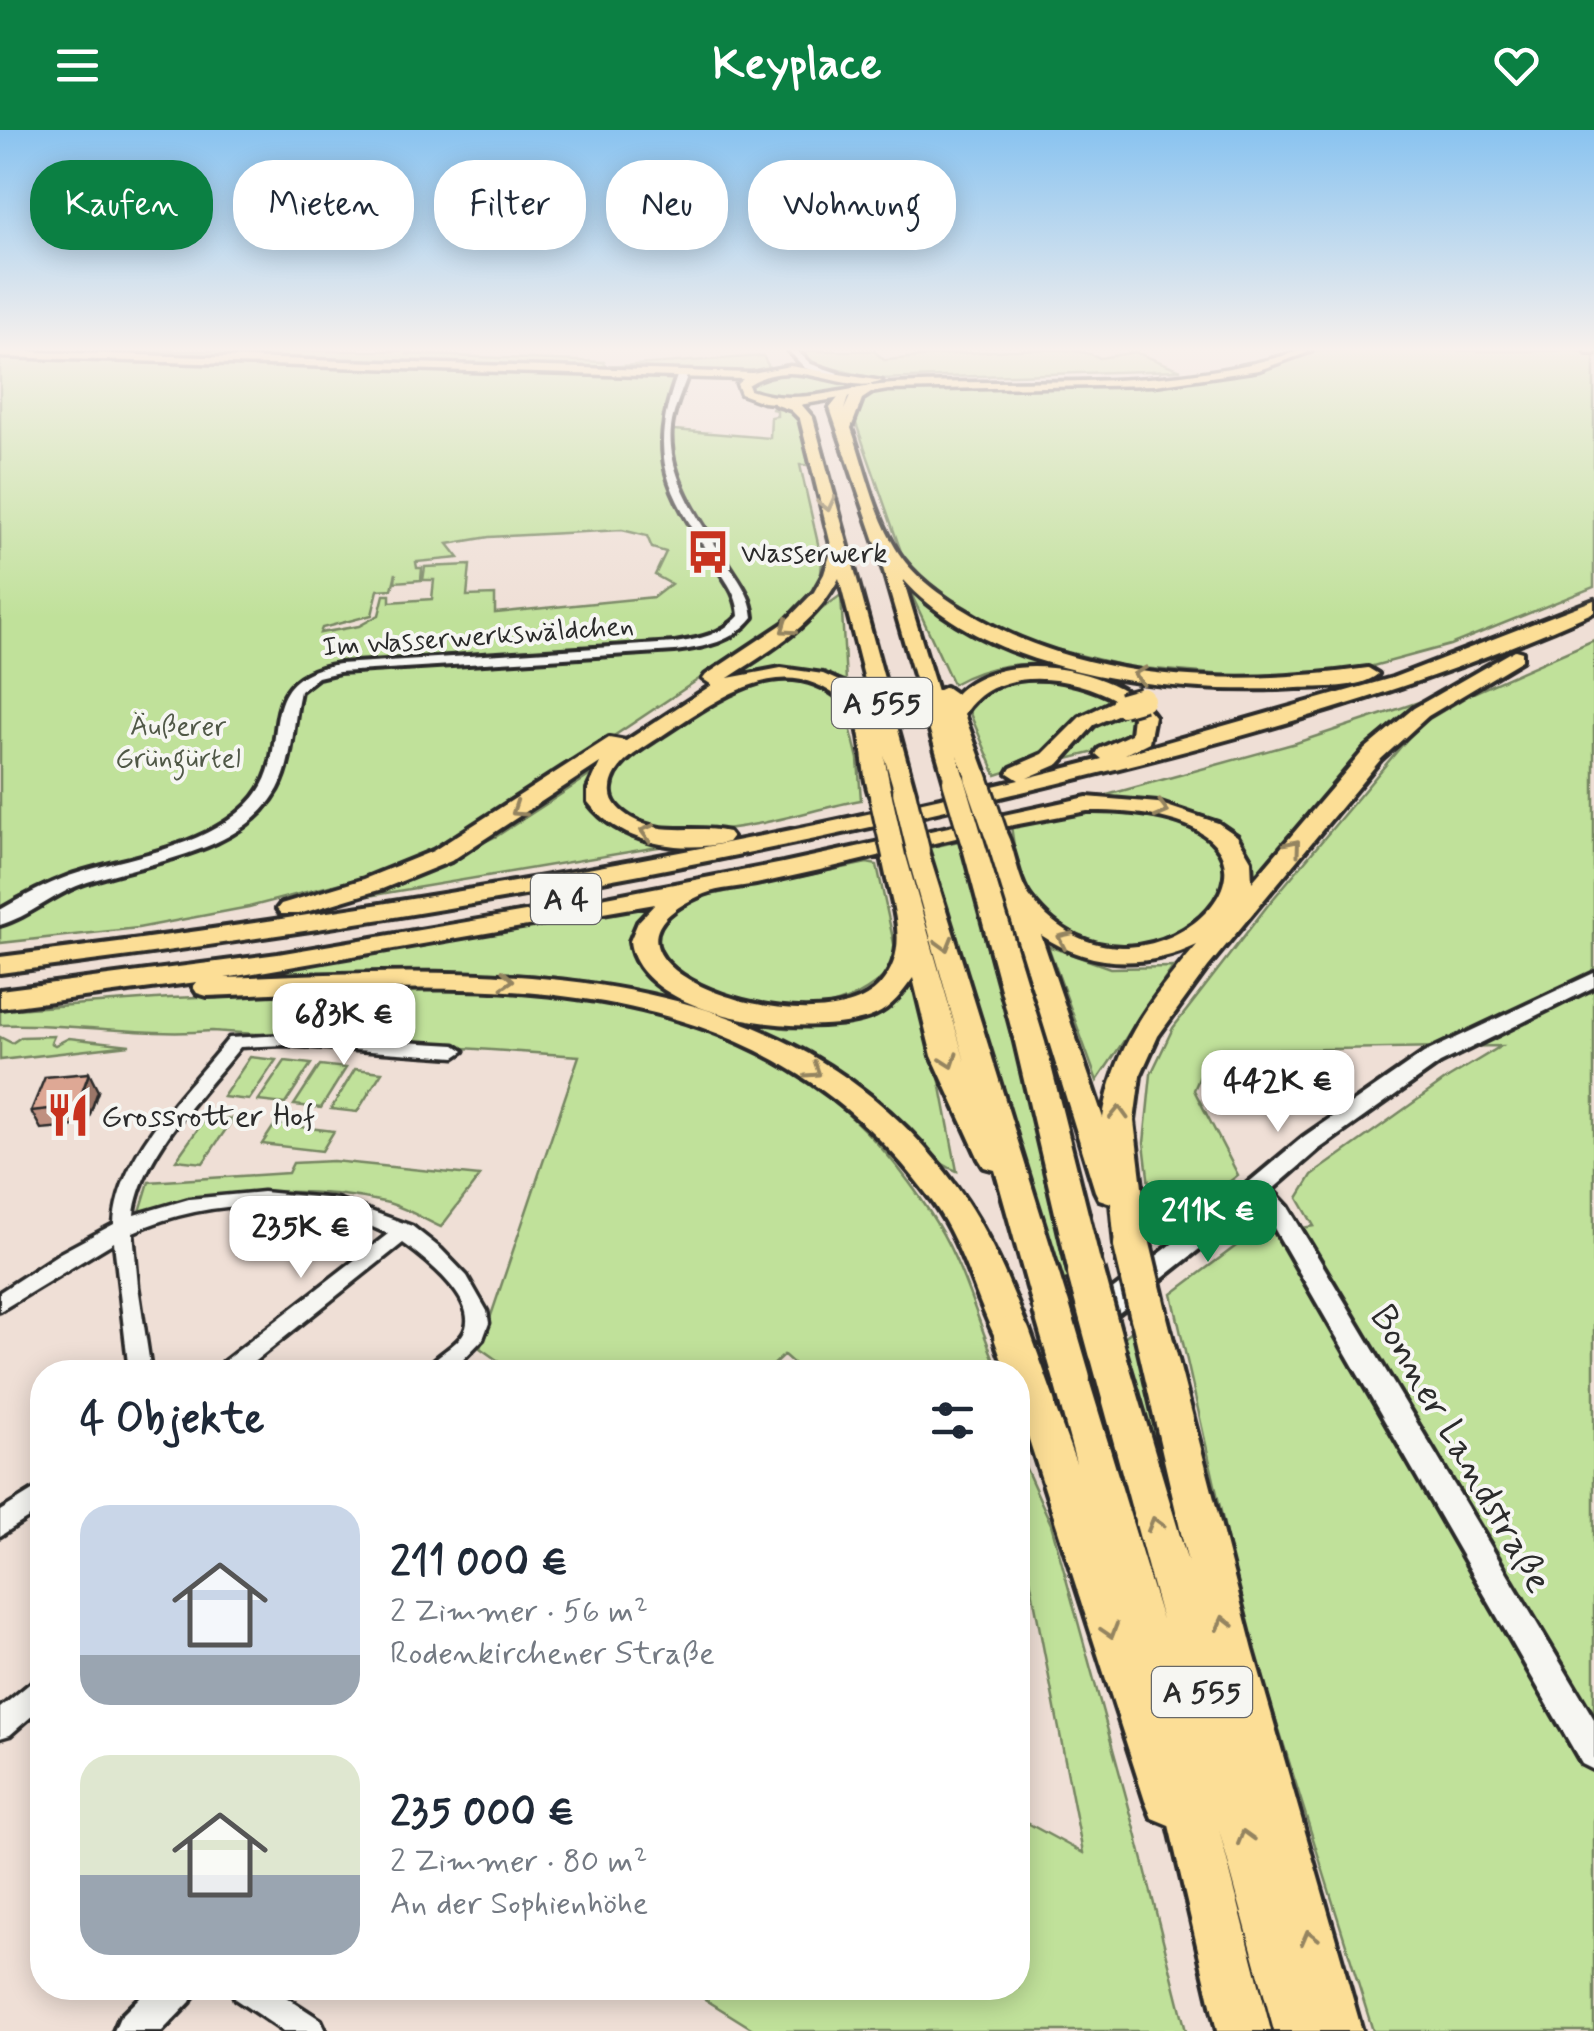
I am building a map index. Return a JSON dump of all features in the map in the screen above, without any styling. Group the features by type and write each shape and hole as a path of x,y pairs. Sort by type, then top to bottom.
{"highway":[{"name":"A 555","path":"811,440 857,615 892,795"},
{"name":"A 555","path":"850,440 908,626 983,835 1086,1273 1090,1364 1164,1708 1244,2031"},
{"path":"884,544 918,586 966,620 1035,650 1117,671 1207,682 1305,683 1372,674 1444,655"},
{"path":"86,955 324,900 442,856 503,820 795,623 827,591 838,550"},
{"path":"860,705 838,686 807,676 765,675 728,684 620,756 600,779 600,802 623,824 650,834 688,838 744,834 1022,772 1064,749 1096,715 1132,702 1326,691 1529,624 1590,613"},
{"name":"A 4","path":"0,964 86,955 594,876 939,806 1188,744 1410,677 1590,613"},
{"name":"A 4","path":"8,993 591,895 841,845 1126,778 1374,706 1515,656 1590,613"},
{"path":"857,615 860,705 892,795 906,853 912,935 960,1089 1023,1215"},
{"path":"908,626 930,656 954,713 965,779"},
{"path":"1132,1245 1118,1121 1125,1076 1144,1034 1186,976 1373,754 1422,712 1515,656"},
{"path":"594,876 1099,757 1128,746 1144,729 1140,710 1125,696 1099,684 1055,675 1028,674 988,681 964,694 954,713"},
{"path":"1031,814 1126,778"},
{"path":"8,993 267,962 720,884 1031,814 1103,803 1166,810 1208,828 1228,845 1239,862 1240,881 1194,938 1148,954 1103,952 1063,940 1038,924 1019,901 983,835"},
{"name":"A 555","path":"906,853 966,1020 1014,1170 1023,1215 1051,1306 1090,1364 1301,2031"},
{"path":"720,884 687,895 656,916 644,937 645,954 655,970 675,985 753,1014 789,1020 825,1019 876,1003 904,977 912,935"},
{"path":"1019,901 1053,1017 1132,1245 1231,1650 1336,2031"},
{"path":"8,993 494,979 597,989 702,1016 764,1042 816,1071 860,1102 907,1148 945,1196 968,1236 1012,1335 1019,1360"},
{"path":"1030,1400 1221,1944"}],"street":[{"name":"Im Wasserwerkswäldchen","path":"0,918 77,880 162,855 236,822 259,803 271,785 292,691 297,682 314,674 338,668 675,647 734,630 746,617 745,600 681,494 666,451 666,440"},
{"path":"1030,1388 1311,1143 1432,1058 1594,978"},
{"path":"139,1360 124,1226 126,1199 143,1162 235,1042 285,1040 455,1051"},
{"name":"Bonner Landstraße","path":"1256,1188 1279,1214 1594,1752"},
{"path":"0,1302 124,1226 190,1206 271,1199 342,1207 375,1216 405,1231 449,1267 476,1310 478,1332 475,1340 451,1360"},
{"path":"241,1360 405,1231"},
{"path":"0,1525 30,1504"},
{"path":"0,1726 30,1700"},
{"path":"134,2031 162,2000"},
{"path":"264,2000 310,2031"}],"green space":[{"name":"Äußerer Grüngürtel","path":"0,440 804,440 810,465 800,465 822,561 820,586 795,615 476,828 379,873 249,907 138,928 0,943","holes":["622,530 647,536 652,548 666,552 655,575 671,584 654,597 495,613 495,595 467,596 470,565 425,567 423,580 434,580 432,599 390,602 390,595 384,595 379,615 359,626 320,633 322,628 372,615 378,590 392,589 396,573 395,582 421,580 422,568 417,568 416,562 459,558 448,544 489,537"]},
{"path":"862,440 1594,440 1594,587 1450,645 1351,672 1250,677 1129,667 1030,643 931,591 905,563"},
{"path":"909,589 949,618 1066,665 1008,666 980,672 953,684"},
{"path":"841,595 846,681 807,669 740,674 736,671"},
{"path":"1594,640 1594,2031 1373,2031 1247,1627 1172,1294 1248,1237 1314,1226 1298,1198 1312,1175 1448,1078 1501,1046 1211,1051 1194,1090 1238,1175 1163,1234 1154,1228 1144,1143 1151,1074 1173,1028 1268,905 1419,725 1473,693"},
{"path":"764,678 820,683 843,698 858,759 861,800 766,822 700,831 668,829 639,820 612,803 611,784 616,771 646,741 707,703"},
{"path":"1022,678 1074,681 1124,701 1047,753 996,775 966,704 970,696"},
{"path":"1425,700 1369,747 1250,886 1229,836 1195,814 1107,795 1296,743"},
{"path":"1131,706 1137,731 1115,747 1059,761 1101,719"},
{"path":"592,774 586,802 595,811 625,830 670,845 368,896 497,836"},
{"path":"1094,807 1164,814 1221,847 1230,883 1190,933 1148,948 1083,942 1030,905 1017,866 1011,826"},
{"path":"963,840 1033,1092 1074,1274 1062,1283 996,1092 928,848"},
{"path":"867,863 877,865 898,962 858,995 810,1008 746,1002 685,981 670,972 660,958 655,930 671,913 695,898"},
{"path":"661,900 644,916 634,936 634,957 639,967 647,977 673,992 734,1015 785,1028 820,1026 871,1013 891,1003 913,984 922,987 957,1171 927,1152 877,1100 828,1066 738,1021 667,997 595,982 523,974 375,973 222,979 220,976"},
{"path":"1048,946 1110,968 1173,967 1097,1081"},
{"path":"487,987 623,1003 720,1033 804,1079 877,1143 908,1181 955,1257 994,1360 790,1360 784,1355 779,1360 497,1360 480,1348 579,1056 212,1031 0,1025 0,1010 170,998"},
{"path":"54,1036 51,1043 55,1045 69,1038 130,1045 0,1060 0,1037 12,1043 21,1037"},
{"path":"250,1057 276,1060 249,1100 223,1097"},
{"path":"285,1061 311,1064 285,1104 258,1101"},
{"path":"320,1065 346,1068 321,1108 294,1105"},
{"path":"355,1069 382,1072 357,1112 331,1109"},
{"path":"207,1116 233,1119 203,1163 176,1160"},
{"path":"275,1124 334,1131 322,1151 262,1144"},
{"path":"333,1161 480,1176 441,1227 391,1204 322,1193 230,1196 139,1215 149,1182 288,1173 293,1163"},
{"path":"1137,1327 1171,1472 1167,1474 1161,1472 1123,1338"},
{"path":"1030,1478 1051,1524 1186,2031 756,2031 706,2000 1030,2000 1030,1824 1083,1853 1030,1579"}],"building":[{"path":"89,1073 77,1106 31,1111 45,1077"}],"place":[{"name":"Wasserwerk","path":"708,552"},
{"name":"Grossrotter Hof","path":"68,1115"}]}
